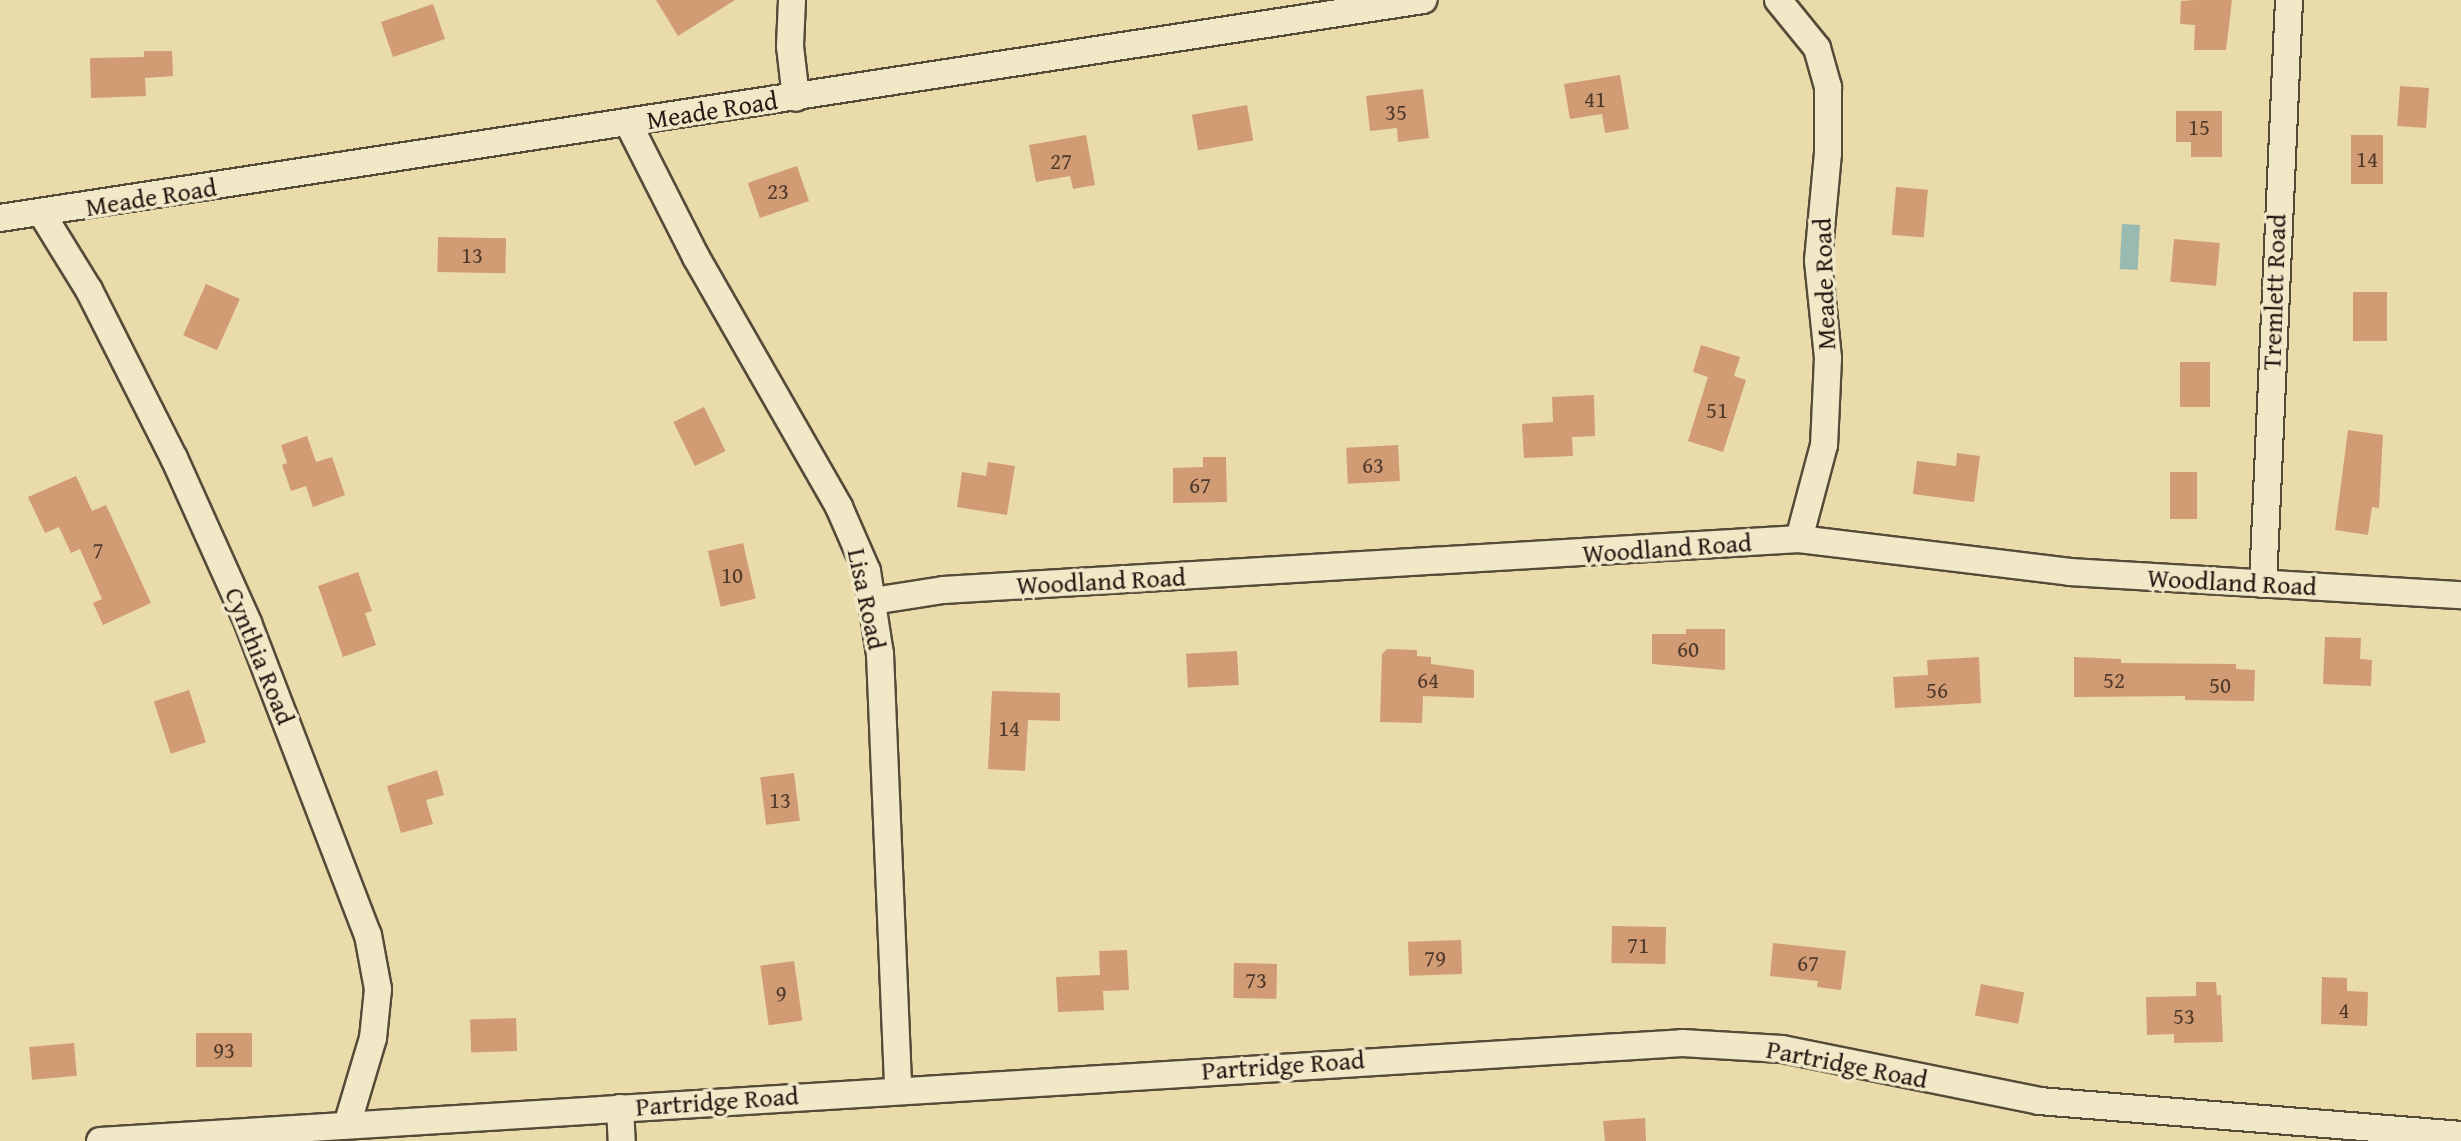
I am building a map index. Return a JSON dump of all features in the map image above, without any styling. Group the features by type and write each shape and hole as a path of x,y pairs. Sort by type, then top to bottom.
{"street":[{"path":"792,0 790,46 796,97"},
{"name":"Meade Road","path":"0,218 42,214 1423,0"},
{"name":"Meade Road","path":"1778,0 1813,42 1828,87 1828,153 1818,261 1828,358 1825,432 1817,482 1798,539"},
{"name":"Tremlett Road","path":"2263,584 2289,0"},
{"name":"Lisa Road","path":"628,123 696,257 844,518 867,571 880,654 898,1090"},
{"name":"Cynthia Road","path":"42,214 89,290 174,458 248,623 368,934 378,989 373,1038 347,1125"},
{"name":"Woodland Road","path":"873,601 964,589 1798,539 2070,572 2461,595"},
{"name":"Partridge Road","path":"100,1141 1579,1047 1732,1044 1782,1049 2039,1101 2461,1135"},
{"path":"620,1108 621,1141"}],"water":[{"path":"2122,224 2140,225 2138,270 2120,269"}],"building":[{"path":"656,0 735,0 678,36"},
{"path":"2232,0 2226,50 2194,50 2195,25 2180,24 2181,1"},
{"path":"433,4 445,39 393,57 381,22"},
{"path":"144,51 172,51 173,76 145,78 146,96 91,98 90,58 144,57"},
{"path":"1620,75 1629,129 1605,133 1602,114 1570,119 1564,84"},
{"path":"2400,86 2429,88 2426,128 2397,126"},
{"path":"1423,89 1429,138 1398,142 1397,128 1370,131 1366,96"},
{"path":"1247,105 1253,140 1198,150 1192,115"},
{"path":"2176,111 2222,111 2222,157 2191,157 2191,142 2176,142"},
{"path":"1086,135 1095,185 1073,189 1070,176 1036,182 1029,145"},
{"path":"2351,135 2383,135 2383,184 2351,184"},
{"path":"797,166 809,201 760,218 748,183"},
{"path":"1896,187 1928,190 1924,238 1892,235"},
{"path":"438,237 506,238 505,273 437,272"},
{"path":"2174,239 2220,243 2216,286 2170,282"},
{"path":"206,284 240,299 217,350 183,335"},
{"path":"2353,292 2387,292 2387,341 2353,341"},
{"path":"1701,345 1740,357 1734,376 1746,380 1723,452 1688,441 1708,377 1693,372"},
{"path":"2180,362 2210,362 2210,407 2180,407"},
{"path":"1594,395 1595,436 1572,437 1573,456 1524,458 1522,424 1553,422 1552,397"},
{"path":"704,407 725,451 695,466 673,422"},
{"path":"2348,430 2383,435 2379,508 2372,507 2368,535 2335,530"},
{"path":"307,436 316,462 332,457 345,495 313,507 306,486 291,491 282,465 287,463 281,445"},
{"path":"1398,445 1400,481 1348,484 1346,448"},
{"path":"1957,453 1980,456 1974,502 1913,494 1917,461 1956,466"},
{"path":"1203,457 1226,457 1227,502 1173,503 1173,468 1203,467"},
{"path":"988,462 1015,466 1007,515 957,507 962,472 986,476"},
{"path":"2170,472 2197,472 2197,519 2170,519"},
{"path":"76,476 92,511 106,505 151,603 103,625 93,603 102,599 80,549 71,553 59,527 45,533 28,497"},
{"path":"743,543 756,599 721,607 708,551"},
{"path":"358,572 372,611 365,613 376,645 343,657 318,586"},
{"path":"1686,629 1725,629 1725,670 1652,664 1652,634 1686,634"},
{"path":"2325,637 2361,638 2360,659 2372,660 2371,686 2323,684"},
{"path":"1387,649 1417,650 1417,656 1431,657 1431,664 1474,670 1474,698 1423,696 1422,723 1380,722 1382,654"},
{"path":"1237,651 1239,685 1188,688 1186,654"},
{"path":"1979,657 1981,703 1895,708 1893,677 1928,675 1927,660"},
{"path":"2074,657 2121,659 2121,663 2236,664 2236,669 2255,670 2254,701 2185,700 2185,696 2074,697"},
{"path":"189,690 206,742 171,754 154,701"},
{"path":"992,691 1060,693 1060,721 1028,720 1025,771 988,769"},
{"path":"437,770 444,795 426,800 433,824 401,833 387,786"},
{"path":"794,773 800,821 766,825 760,777"},
{"path":"1612,926 1666,927 1665,964 1611,963"},
{"path":"1461,940 1462,974 1409,976 1408,942"},
{"path":"1773,943 1846,951 1841,990 1817,987 1818,981 1770,976"},
{"path":"1127,950 1129,990 1103,991 1104,1010 1058,1012 1056,977 1100,975 1099,951"},
{"path":"794,961 802,1020 769,1025 760,966"},
{"path":"1234,963 1277,964 1276,999 1233,998"},
{"path":"2322,977 2347,978 2347,991 2368,992 2367,1026 2321,1024"},
{"path":"2196,982 2216,982 2217,995 2221,995 2223,1042 2174,1043 2174,1034 2147,1035 2146,997 2196,996"},
{"path":"1981,984 2024,992 2018,1024 1975,1015"},
{"path":"516,1018 517,1051 471,1053 470,1020"},
{"path":"196,1033 252,1033 252,1067 196,1067"},
{"path":"74,1043 77,1076 32,1080 29,1047"},
{"path":"1645,1118 1646,1141 1605,1141 1603,1121"}]}
